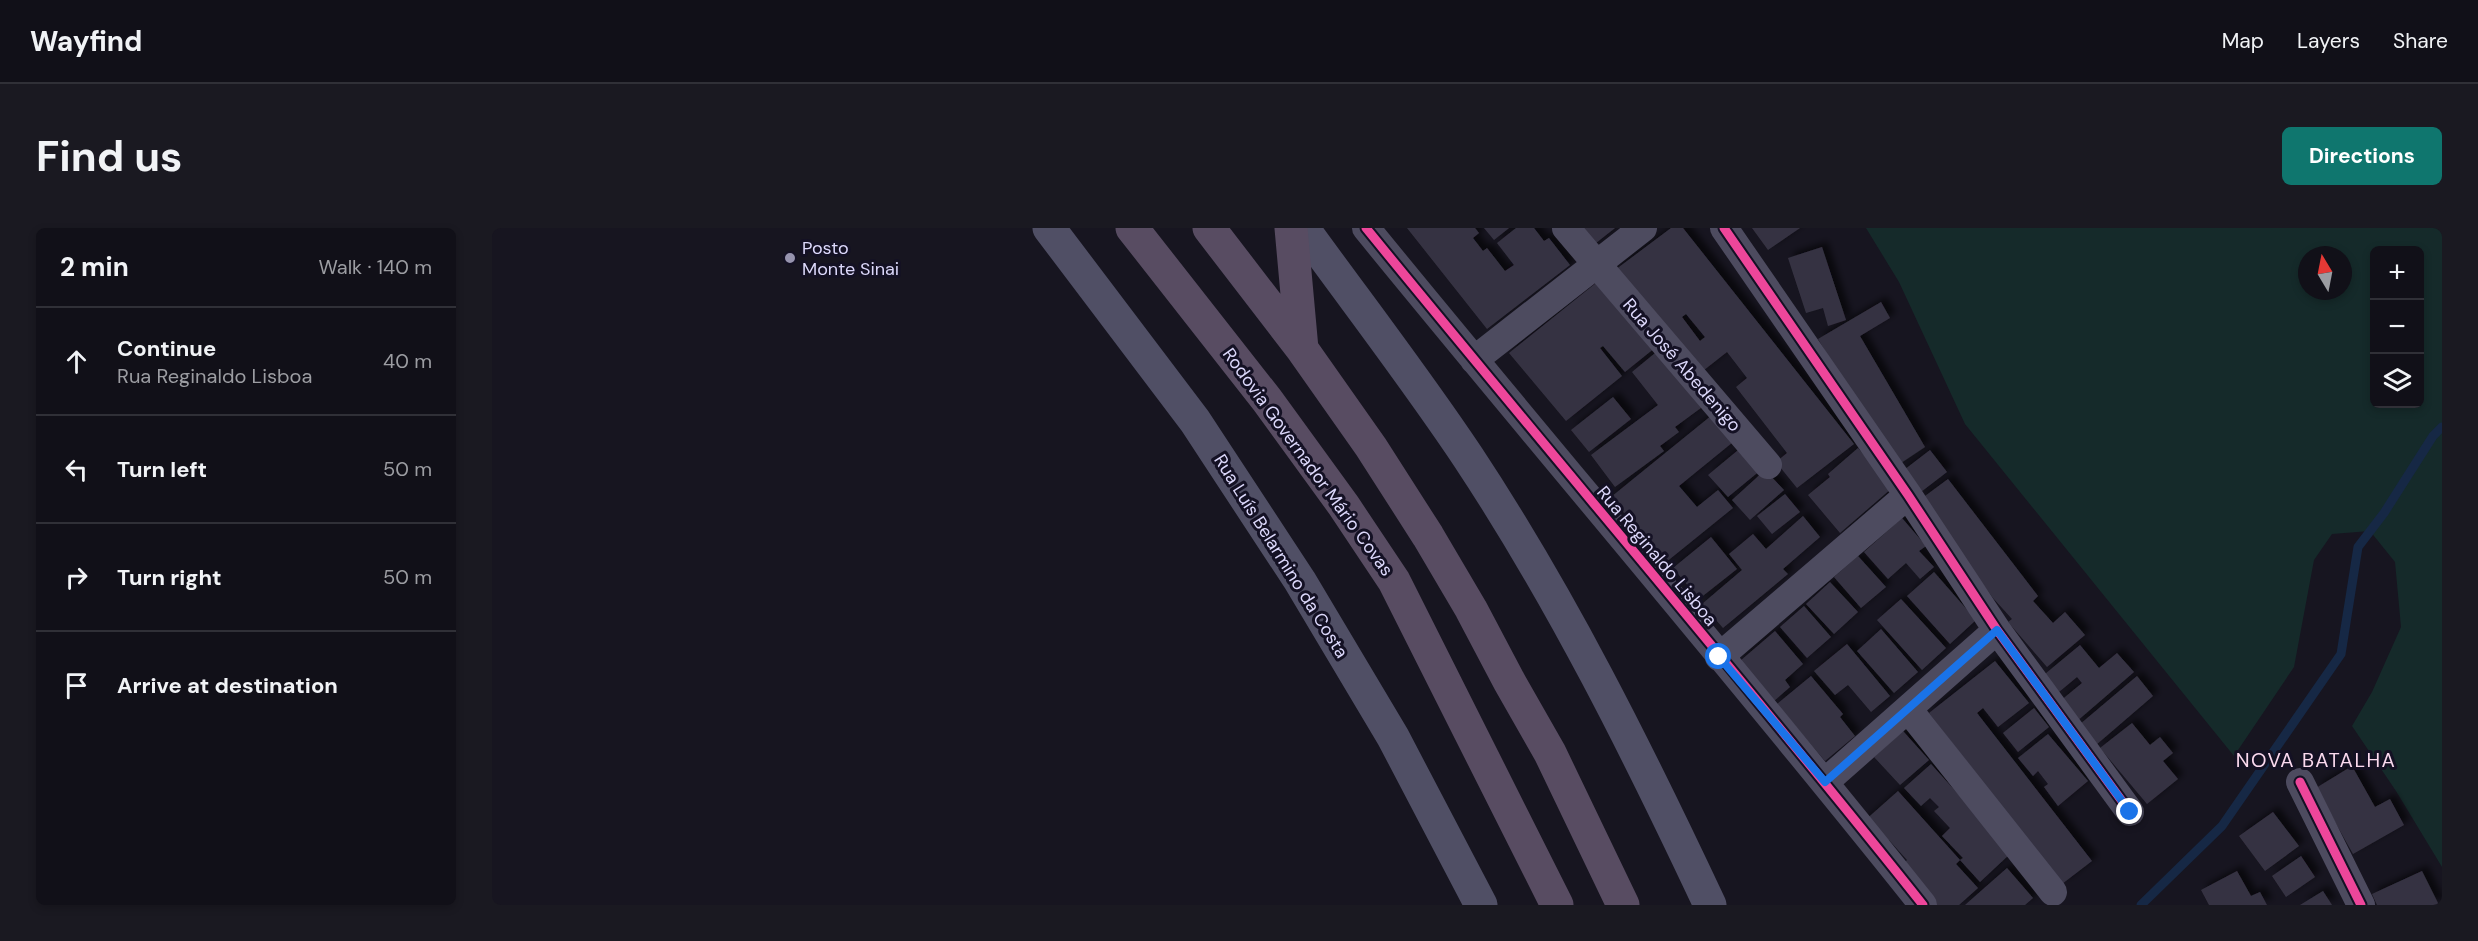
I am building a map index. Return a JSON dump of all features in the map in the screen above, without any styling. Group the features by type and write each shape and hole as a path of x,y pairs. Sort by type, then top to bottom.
{"highway":[{"name":"Rodovia Governador Mário Covas","path":"1132,228 1267,400 1344,506 1394,581 1557,905"},
{"path":"1209,228 1302,349 1371,447 1471,609 1550,753 1623,905"},
{"path":"1291,228 1302,349"}],"main road":[{"name":"Rua Luís Belarmino da Costa","path":"1049,228 1195,422 1300,581 1393,737 1481,905"},
{"path":"1303,228 1467,456 1521,542 1641,758 1710,905"}],"street":[{"name":"Rua Reginaldo Lisboa","path":"1366,228 1719,657 1825,782 1923,905"},
{"name":"Rua José Abedenigo","path":"1566,228 1768,465"},
{"path":"1474,360 1643,228"},
{"path":"1724,228 1908,495 1997,630 2130,812"},
{"path":"1719,657 1908,495"},
{"path":"1825,782 1997,630"},
{"path":"1908,709 2053,892"},
{"path":"2300,782 2361,905"}],"green space":[{"path":"1866,228 2442,228 2442,867 2396,791 2352,726 2372,692 2401,627 2395,562 2370,531 2332,534 2314,560 2294,667 2234,756 1965,424 1899,282"}],"building":[{"path":"1407,228 1475,228 1479,233 1473,238 1483,251 1487,248 1505,271 1514,265 1497,243 1516,228 1534,228 1544,241 1549,238 1570,265 1487,329"},
{"path":"1484,228 1509,228 1494,240"},
{"path":"1576,228 1615,228 1591,247"},
{"path":"1671,228 1683,228 1854,444 1797,488 1776,462 1787,453 1736,387 1747,378 1727,352 1699,374 1615,270","holes":["1686,314 1705,337 1700,341 1682,317"]},
{"path":"1752,228 1800,228 1768,250"},
{"path":"1822,247 1846,320 1828,326 1823,308 1806,313 1788,258"},
{"path":"1601,279 1656,347 1625,372 1603,346 1600,348 1622,376 1566,421 1509,353"},
{"path":"1881,302 1890,318 1860,336 1925,447 1895,467 1818,339"},
{"path":"1660,349 1705,405 1675,427 1679,432 1660,446 1664,451 1615,487 1591,455 1658,405 1632,372"},
{"path":"1613,397 1631,419 1589,452 1571,430"},
{"path":"1717,411 1738,438 1679,486 1697,507 1718,490 1733,508 1665,563 1611,497"},
{"path":"1743,446 1762,469 1728,497 1708,475"},
{"path":"1858,448 1892,488 1840,533 1808,495 1830,477 1828,474"},
{"path":"1930,450 1947,472 1917,495 1900,473"},
{"path":"1765,470 1784,490 1750,520 1732,500"},
{"path":"1948,479 2038,596 2033,601 2053,623 2065,612 2085,635 2047,667 2008,622 2012,619 1993,598 1921,499"},
{"path":"1785,494 1800,512 1772,534 1757,516"},
{"path":"1803,516 1820,537 1783,569 1788,574 1723,628 1702,604 1742,570 1729,554 1753,534 1766,549"},
{"path":"1902,518 1926,546 1919,551 1934,567 1920,579 1906,563 1888,579 1864,552"},
{"path":"1711,537 1737,569 1699,599 1673,568"},
{"path":"1858,556 1886,587 1861,608 1834,577"},
{"path":"1934,572 1976,620 1950,644 1907,596"},
{"path":"1830,582 1858,612 1834,634 1806,604"},
{"path":"1901,599 1946,648 1922,670 1877,620"},
{"path":"1804,606 1831,637 1807,658 1780,627"},
{"path":"1881,629 1918,672 1894,693 1857,651"},
{"path":"1775,631 1803,664 1785,680 1790,687 1774,701 1740,661"},
{"path":"1847,644 1890,696 1871,712 1848,685 1835,695 1814,671"},
{"path":"2080,645 2099,668 2117,653 2134,672 2076,722 2059,702 2082,683 2077,677 2059,692 2045,674"},
{"path":"1995,661 2029,703 1998,727 1983,708 1977,713 2092,861 2062,884 1929,713"},
{"path":"1811,676 1843,714 1840,717 1855,736 1825,761 1777,704"},
{"path":"2137,676 2153,696 2096,745 2079,725"},
{"path":"2034,708 2049,727 2018,752 2003,733"},
{"path":"2132,723 2150,745 2160,737 2173,753 2163,761 2178,779 2147,804 2100,748"},
{"path":"1903,731 1929,760 1900,785 1874,757"},
{"path":"2048,734 2088,781 2058,806 2044,787 2048,784 2038,771 2033,776 2018,758"},
{"path":"1931,764 2011,853 1980,882 1960,860 1963,858 1942,836 1950,828 1934,811 1939,807 1930,798 1921,806 1904,788"},
{"path":"2352,766 2375,807 2390,799 2404,825 2353,854 2316,788"},
{"path":"1898,791 1960,860 1956,864 1978,888 1959,905 1933,905 1902,865 1907,860 1889,840 1882,846 1862,823"},
{"path":"2273,812 2299,846 2265,871 2239,836"},
{"path":"2301,856 2315,877 2286,897 2272,876"},
{"path":"2007,868 2033,898 2025,905 1965,905"},
{"path":"2237,871 2251,896 2260,892 2267,905 2209,905 2201,890"},
{"path":"2422,871 2439,905 2377,905 2372,894"},
{"path":"2323,891 2332,905 2300,905"}],"waterway":[{"path":"2141,905 2222,826 2341,654 2358,547 2384,513 2433,436 2442,427"}],"cycle path":[{"path":"1366,228 1923,905"},
{"path":"1724,228 1908,495 1997,630 2130,812"},
{"path":"2300,782 2361,905"}],"place":[{"name":"Posto Monte Sinai","path":"790,258"}],"district":[{"name":"NOVA BATALHA","path":"2316,760"}],"route":[{"path":"1719,657 1825,782 1997,630 2130,812"}]}
